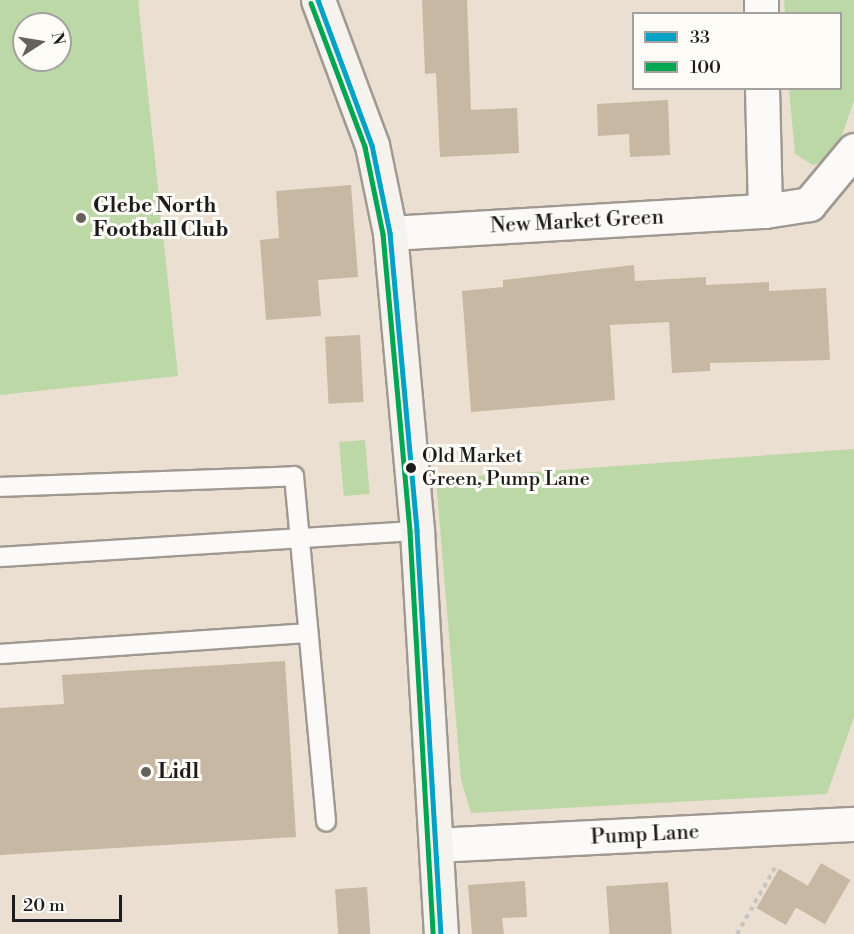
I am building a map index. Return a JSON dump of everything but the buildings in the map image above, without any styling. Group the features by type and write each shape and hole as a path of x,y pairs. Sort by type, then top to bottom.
{"main road":[{"path":"318,0 372,145 390,233 417,531 441,934"}],"street":[{"path":"762,90 765,211"},
{"name":"New Market Green","path":"390,233 765,211 809,204 854,150"},
{"name":"Pump Lane","path":"436,845 854,824"}],"lane":[{"path":"0,487 294,476 326,822"},
{"path":"0,557 417,531"},
{"path":"0,654 308,633"}],"path":[{"path":"737,934 787,846 788,827"}],"green space":[{"name":"Glebe North Football Club","path":"0,0 138,0 178,376 0,395"},
{"path":"784,0 854,0 854,100 837,150 831,158 813,165 795,154 789,90 842,90 842,12 785,12"},
{"path":"365,440 370,494 344,496 339,442"},
{"path":"854,449 854,717 827,794 471,813 461,780 436,479"}],"transit line":[{"name":"33","path":"318,0 372,145 390,233 417,531 441,934"},
{"name":"100","path":"311,3 365,147 383,234 410,532 433,934"}],"place":[{"name":"Glebe North Football Club","path":"81,218"},
{"name":"Old Market Green, Pump Lane","path":"411,468"},
{"name":"Lidl","path":"146,772"}]}
